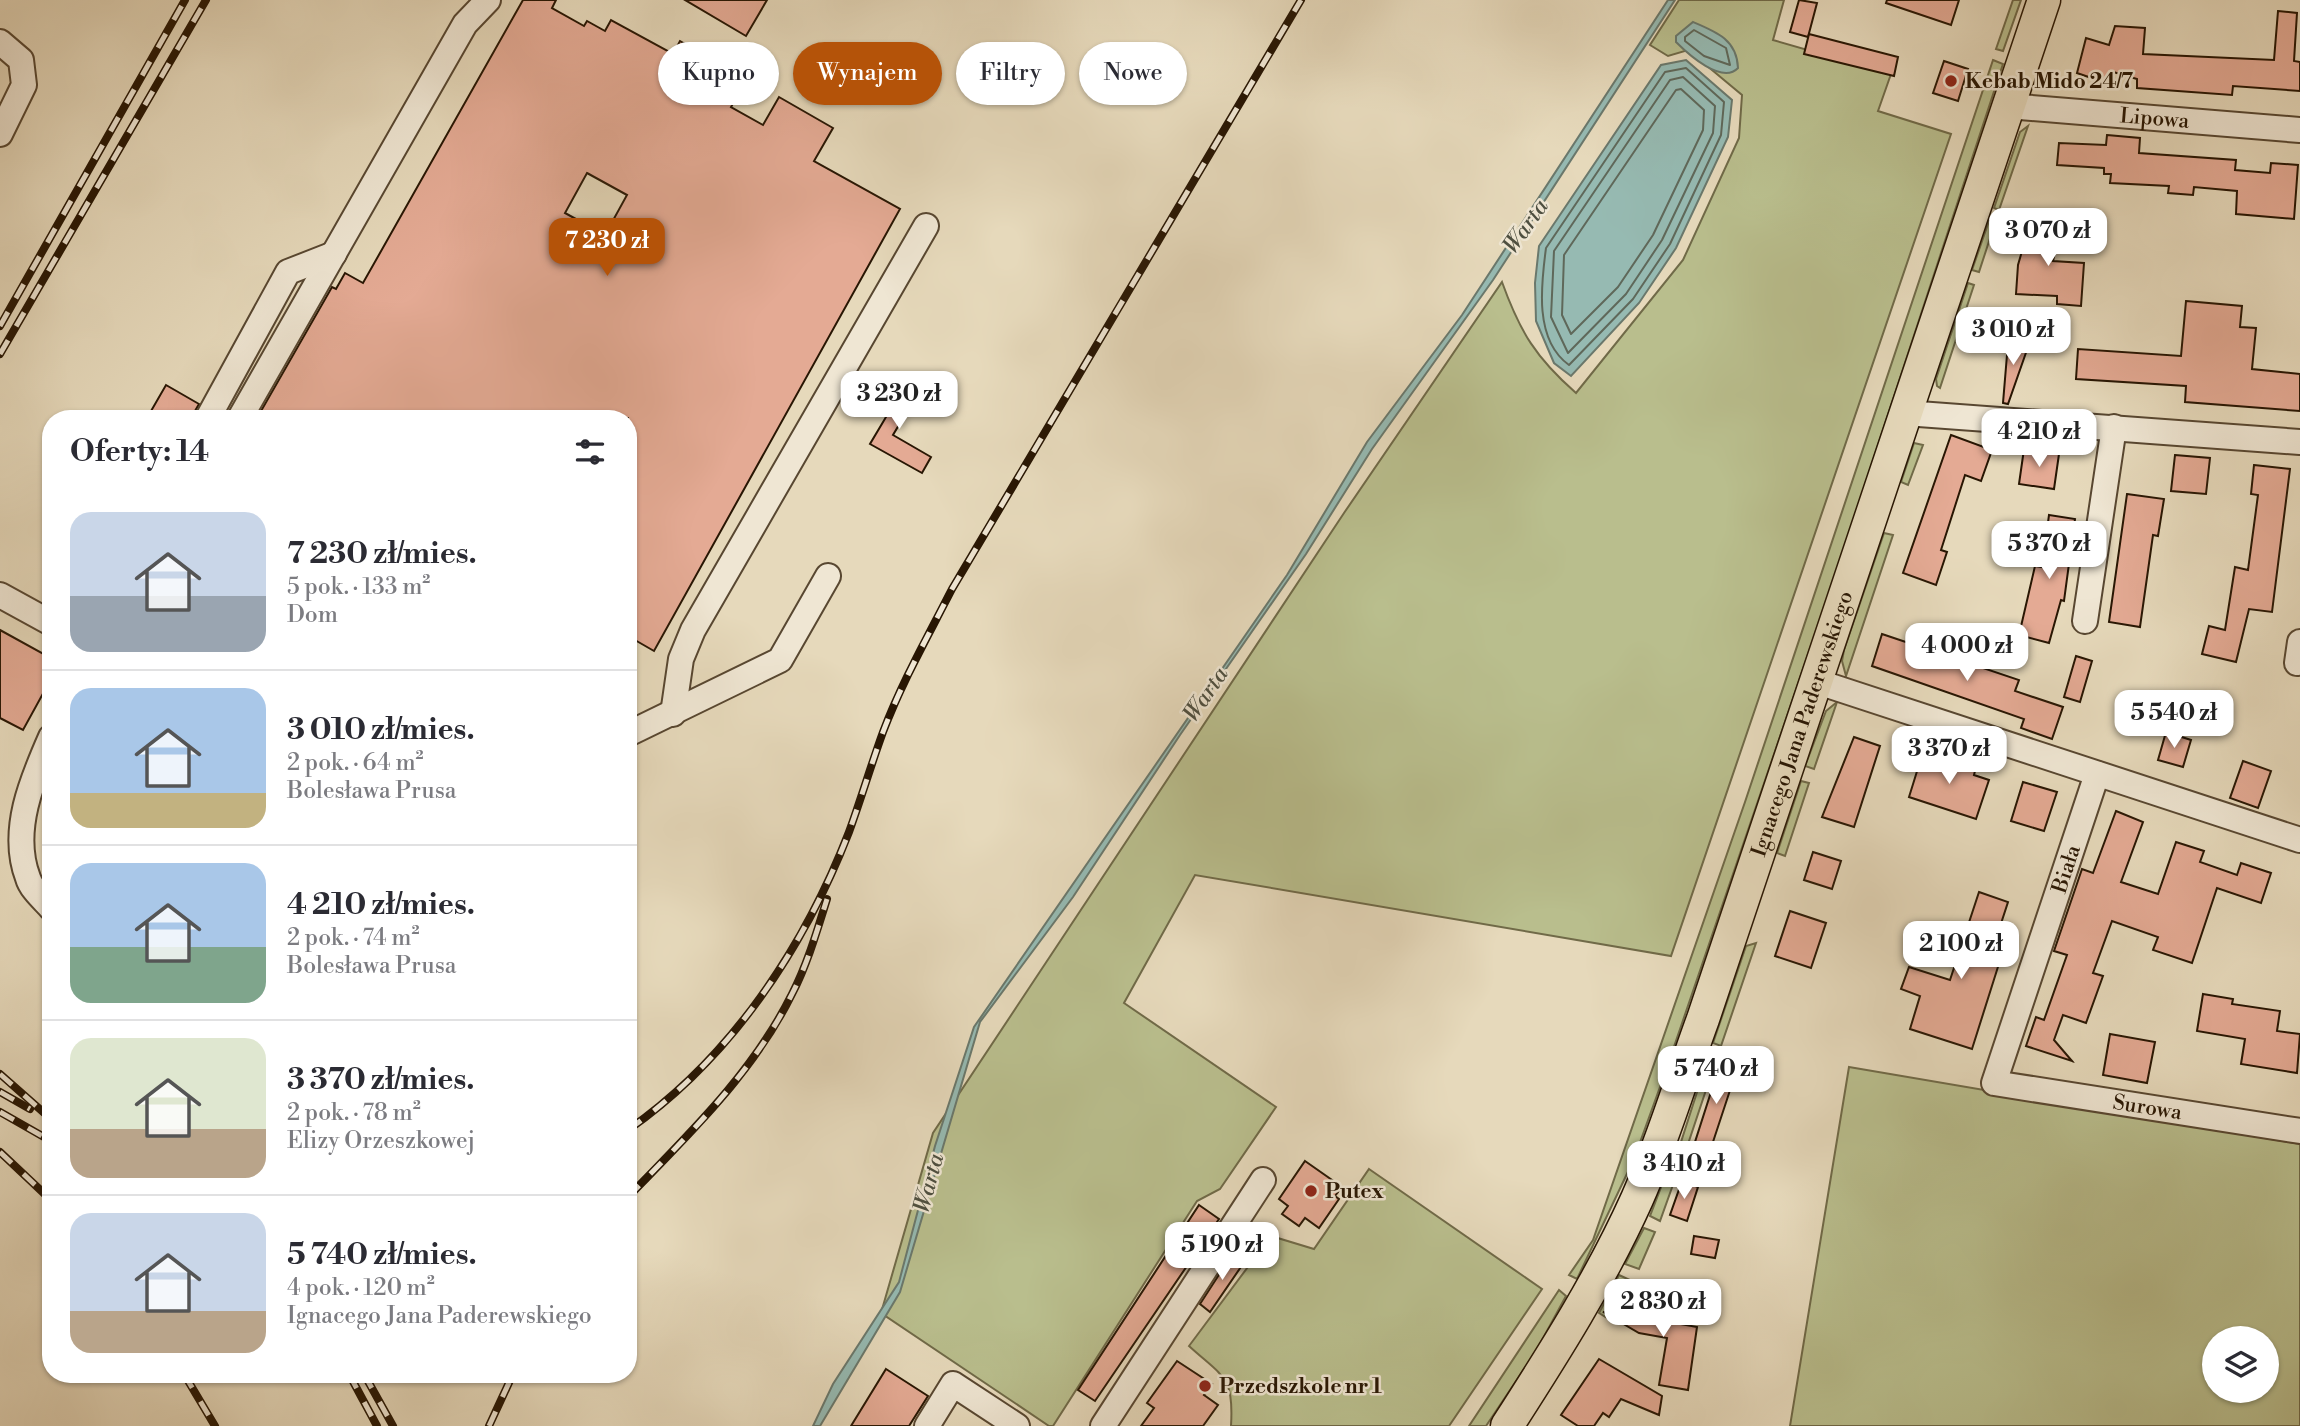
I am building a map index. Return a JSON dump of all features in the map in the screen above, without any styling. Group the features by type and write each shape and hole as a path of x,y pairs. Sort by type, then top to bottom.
{"main road":[{"name":"Ignacego Jana Paderewskiego","path":"1507,1426 1586,1299 1638,1198 1703,1019 2044,0"}],"street":[{"path":"245,410 465,24 488,0"},
{"path":"0,42 21,60 24,85 0,134"},
{"name":"Lipowa","path":"2008,106 2300,130"},
{"path":"673,714 681,659 693,630 926,226"},
{"path":"214,408 288,272 334,254"},
{"path":"1905,412 2300,442"},
{"path":"2085,621 2114,427"},
{"path":"637,730 780,660 828,576"},
{"path":"0,595 42,618"},
{"path":"1815,681 2300,841"},
{"path":"42,757 31,781 21,836 28,880 42,897"},
{"name":"Biała","path":"1994,1083 2097,774"},
{"name":"Surowa","path":"1994,1083 2300,1131"},
{"path":"1103,1426 1263,1180"},
{"path":"927,1426 953,1384 1017,1426"}],"green space":[{"path":"1679,0 1784,0 1773,40 1891,74 1878,111 1951,134 1671,956 1195,875 1124,1003 1276,1107 1220,1189 1197,1201 1053,1426 1049,1426 881,1313 933,1133 1344,513 1502,282 1531,343 1550,368 1576,393 1683,260 1739,138 1742,95 1688,50 1668,56 1650,45"},
{"path":"2013,0 2021,0 2003,51 1996,49"},
{"path":"1993,60 2003,64 1840,561 1634,1159 1577,1279 1569,1275 1593,1240 1745,802"},
{"path":"2028,126 1999,210 1994,208 2020,132"},
{"path":"1989,221 1995,223 1979,272 1972,270"},
{"path":"1968,283 1974,285 1940,388 1936,379"},
{"path":"1914,443 1923,445 1908,485 1901,482"},
{"path":"1884,533 1893,535 1846,676 1842,661 1844,650"},
{"path":"1837,702 1814,769 1805,766 1826,711"},
{"path":"1801,781 1809,783 1785,856 1777,853"},
{"path":"1756,943 1721,1046 1713,1043 1746,946"},
{"path":"1708,1058 1716,1060 1688,1144 1681,1142"},
{"path":"1849,1067 2300,1144 2300,1426 1790,1426"},
{"path":"1675,1151 1684,1154 1660,1221 1650,1216"},
{"path":"1369,1169 1542,1289 1449,1426 1231,1426 1231,1397 1224,1379 1189,1346 1271,1236 1314,1249"},
{"path":"1644,1228 1655,1232 1639,1269 1625,1264"},
{"path":"1619,1275 1632,1281 1612,1321 1599,1313"},
{"path":"1559,1290 1566,1296 1535,1353 1486,1426 1469,1426"}],"water":[{"name":"Warta","path":"1668,0 1675,0 1493,280 1372,449 1306,554 1180,735 1073,897 980,1022 900,1292 820,1426 813,1426 833,1384 899,1282 935,1146 974,1027 1287,575 1367,442 1462,315"},
{"path":"1693,22 1718,34 1730,44 1737,58 1738,68 1723,73 1715,70 1697,60 1676,42 1676,36"},
{"path":"1686,60 1732,100 1728,137 1676,248 1639,303 1571,376 1554,363 1536,321 1535,283 1539,246 1661,65"}],"building":[{"path":"523,0 556,0 552,8 584,26 587,21 605,31 611,20 658,46 658,105 732,105 731,107 763,125 774,105 779,105 779,97 833,128 814,161 900,209 654,651 637,641 637,410 262,410 332,287 336,289 345,273 363,283","holes":["587,173 627,195 605,235 565,213"]},
{"path":"685,0 767,0 746,36"},
{"path":"1799,0 1817,3 1808,37 1790,32"},
{"path":"1887,0 1959,0 1951,25 1886,3"},
{"path":"2278,11 2297,13 2294,61 2300,62 2300,91 2233,86 2232,95 2137,88 2137,79 2110,71 2106,83 2077,73 2086,38 2109,45 2115,26 2145,28 2143,54 2274,60"},
{"path":"1809,34 1898,57 1894,76 1804,54"},
{"name":"Kebab Mido 24/7","path":"1944,61 1968,69 1958,101 1933,93"},
{"path":"2107,135 2140,138 2139,153 2236,160 2235,170 2270,173 2271,163 2298,165 2294,219 2236,214 2237,191 2194,187 2193,195 2168,193 2169,186 2110,183 2111,174 2104,174 2104,168 2057,165 2059,143 2106,145"},
{"path":"2031,220 2061,228 2053,261 2084,263 2081,306 2057,304 2057,296 2016,294 2018,265"},
{"path":"2186,301 2242,306 2240,327 2256,328 2252,369 2300,374 2300,411 2185,402 2186,386 2076,379 2078,349 2181,356"},
{"path":"2008,343 2029,344 2008,404 2003,403"},
{"path":"900,382 918,393 893,435 931,457 922,473 870,444 889,412 883,409"},
{"path":"166,385 199,404 196,410 152,410"},
{"path":"1951,435 1992,450 1981,481 1965,475 1941,550 1947,552 1936,585 1903,573"},
{"path":"2024,449 2059,454 2054,489 2019,484"},
{"path":"2175,455 2210,458 2206,494 2171,491"},
{"path":"2254,465 2290,469 2272,612 2249,609 2236,662 2202,654 2209,626 2225,630 2235,567 2248,570 2258,495 2251,494"},
{"path":"2127,494 2164,499 2158,536 2153,535 2140,627 2109,622"},
{"path":"2049,515 2075,519 2064,601 2061,600 2049,643 2019,635 2035,566 2042,567"},
{"path":"0,630 42,653 42,695 23,730 0,718"},
{"path":"1882,634 2019,680 2015,691 2063,707 2052,739 2021,728 2024,719 1872,666"},
{"path":"2076,656 2092,661 2080,702 2064,697"},
{"path":"2166,732 2191,740 2183,767 2158,760"},
{"path":"1854,737 1880,746 1854,827 1822,817"},
{"path":"1923,752 1975,771 1974,775 1989,780 1976,819 1909,797"},
{"path":"2243,761 2271,771 2258,808 2230,798"},
{"path":"2023,782 2057,792 2044,831 2011,821"},
{"path":"2116,811 2143,822 2121,882 2158,894 2176,842 2204,851 2200,862 2237,875 2241,863 2271,873 2261,903 2217,888 2192,963 2153,950 2158,937 2112,921 2093,973 2103,976 2086,1023 2063,1015 2054,1040 2072,1061 2026,1046 2036,1017 2044,1020 2067,955 2054,951 2082,869 2093,873"},
{"path":"1813,852 1841,861 1832,889 1804,880"},
{"path":"1979,892 2008,902 1993,948 2003,951 1972,1049 1910,1029 1920,996 1901,989 1909,967 1950,980"},
{"path":"1790,911 1826,923 1811,968 1775,956"},
{"path":"2203,994 2233,999 2232,1004 2280,1011 2277,1031 2300,1034 2297,1073 2241,1064 2245,1039 2197,1031"},
{"path":"2110,1034 2155,1042 2147,1083 2103,1075"},
{"path":"1720,1064 1737,1069 1711,1148 1695,1142"},
{"name":"Putex","path":"1305,1161 1342,1187 1335,1196 1339,1199 1319,1228 1305,1218 1299,1226 1282,1214 1288,1206 1279,1199"},
{"path":"1682,1181 1698,1187 1687,1221 1670,1215"},
{"path":"1199,1205 1219,1219 1095,1401 1078,1390"},
{"path":"1694,1236 1719,1240 1715,1258 1691,1254"},
{"path":"1233,1253 1245,1261 1210,1312 1200,1304"},
{"path":"1641,1288 1659,1298 1648,1318 1697,1327 1688,1390 1659,1385 1667,1338 1639,1333 1603,1312 1626,1314"},
{"path":"1599,1359 1662,1396 1659,1415 1621,1399 1609,1417 1603,1413 1594,1426 1578,1426 1561,1415"},
{"path":"1177,1361 1212,1384 1204,1395 1218,1405 1203,1426 1141,1426 1154,1408 1147,1403"},
{"path":"886,1369 928,1396 909,1426 851,1426"}],"railway":[{"path":"0,326 185,0"},
{"path":"0,354 206,0"},
{"path":"637,1123 700,1069 731,1035 786,958 831,875 849,832 890,713 952,589 1301,0"},
{"path":"637,1188 718,1102 776,1023 797,983 827,899"},
{"path":"0,1074 42,1111"},
{"path":"0,1092 30,1109"},
{"path":"0,1112 42,1136"},
{"path":"0,1152 42,1192"},
{"path":"189,1383 215,1426"},
{"path":"354,1383 377,1426"},
{"path":"369,1383 393,1426"},
{"path":"489,1426 509,1383"}],"place":[{"name":"Kebab Mido 24/7","path":"1951,81"},
{"name":"Putex","path":"1311,1191"},
{"name":"Przedszkole nr 1","path":"1205,1386"}]}
